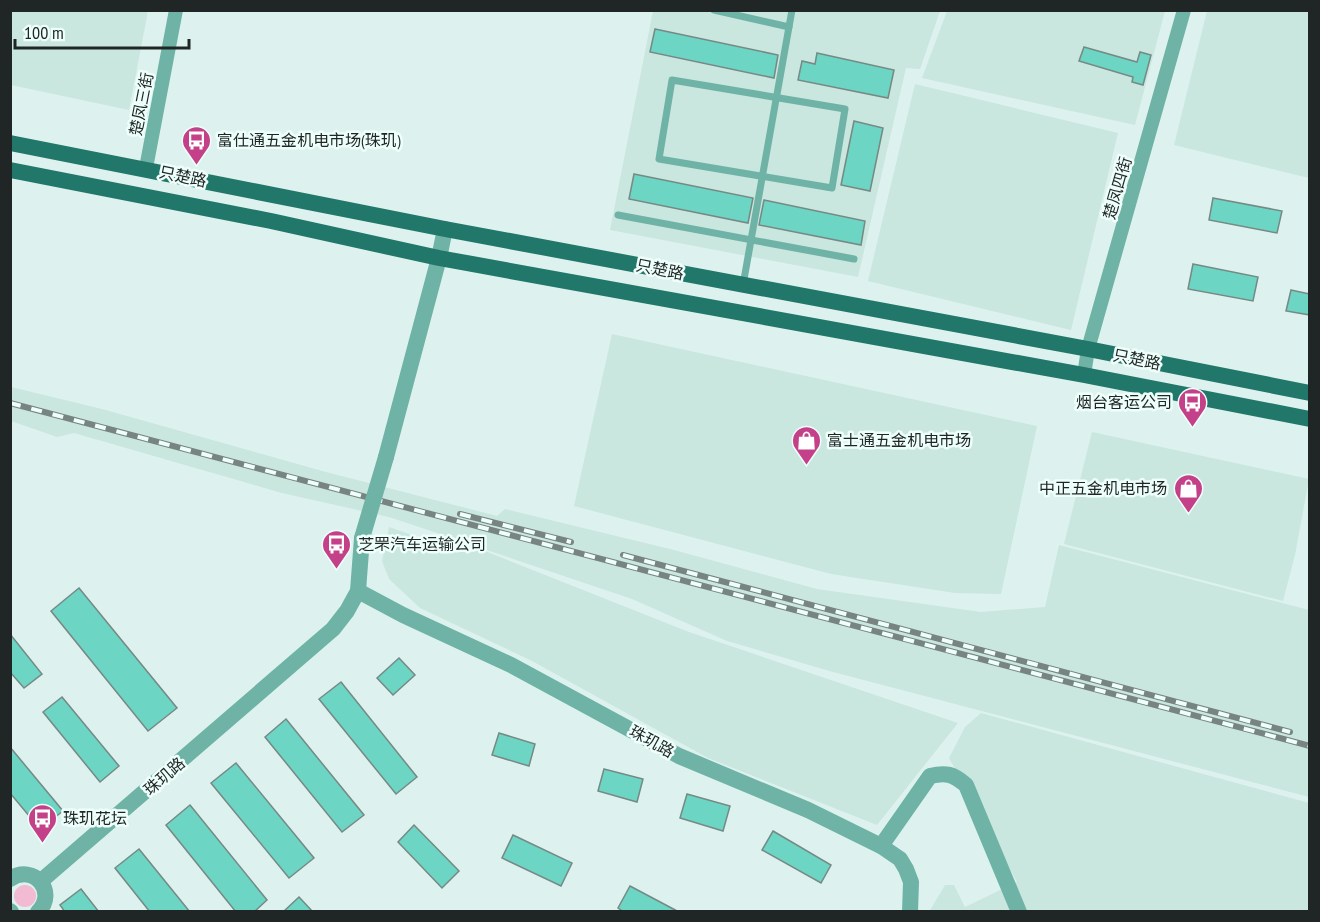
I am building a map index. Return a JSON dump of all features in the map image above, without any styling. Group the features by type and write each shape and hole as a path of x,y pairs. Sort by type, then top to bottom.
{"main road":[{"name":"只楚路","path":"10,143 146,168 445,229 1088,349 1310,393"},
{"name":"只楚路","path":"10,170 271,221 439,258 1084,375 1310,419"}],"street":[{"name":"楚凤三街","path":"146,168 176,10"},
{"name":"楚凤四街","path":"1084,375 1088,349 1184,10"},
{"name":"珠玑路","path":"41,881 325,637 344,616 358,591 362,538 386,457 445,229"},
{"name":"珠玑路","path":"358,591 403,615 512,665 679,756 808,810 881,846 900,860 906,869 911,882 912,907 910,912"},
{"path":"881,846 930,776 945,773 955,776 966,785 1019,912"},
{"path":"10,879 29,874 41,881 45,887 45,901 38,912"}],"lane":[{"path":"714,10 789,27"},
{"path":"743,285 792,10"},
{"path":"672,80 776,97 845,109 832,188 659,159 672,80"},
{"path":"618,214 854,259"}],"shaded area":[{"path":"11,10 148,11 129,110 11,85"},
{"path":"653,11 940,11 920,69 906,68 858,277 610,230"},
{"path":"947,11 1165,11 1135,125 922,78"},
{"path":"1207,11 1309,11 1309,178 1174,145"},
{"path":"915,84 1118,133 1071,330 868,281"},
{"name":"富士通五金机电市场","path":"612,334 1037,426 1001,594 955,593 831,574 574,506"},
{"path":"11,387 102,409 326,472 497,516 505,509 674,550 817,589 981,612 1045,607 1059,545 1309,610 1309,797 833,672 727,641 632,599 457,540 689,632 958,723 877,825 708,758 532,661 420,608 389,579 382,561 389,527 435,543 449,537 389,517 282,493 74,433 57,437 11,421"},
{"name":"中正五金机电市场","path":"1092,432 1309,479 1295,555 1283,601 1064,544"},
{"path":"981,713 1309,803 1309,911 929,912 945,885 954,885 965,907 1017,882 949,758 965,727"},
{"path":"21,885 29,885 36,892 36,900 29,907 21,907 14,900 14,892"}],"building":[{"path":"655,29 778,55 774,78 650,52"},
{"path":"1084,47 1137,62 1140,52 1151,55 1143,85 1132,82 1133,77 1079,61"},
{"path":"817,53 894,70 888,98 798,80 802,61 815,64"},
{"path":"854,121 883,128 870,191 841,185"},
{"path":"634,174 753,198 748,223 629,199"},
{"path":"1213,198 1282,211 1277,233 1209,220"},
{"path":"764,200 865,221 861,245 759,225"},
{"path":"1193,264 1258,277 1253,301 1188,289"},
{"path":"1291,290 1310,294 1310,315 1286,311"},
{"path":"79,588 177,708 148,731 51,611"},
{"path":"10,634 42,674 24,688 10,672"},
{"path":"399,658 415,675 393,695 377,678"},
{"path":"341,682 417,777 396,794 319,699"},
{"path":"62,697 119,766 100,782 43,712"},
{"path":"286,719 364,815 342,832 265,737"},
{"path":"499,733 535,744 529,766 492,755"},
{"path":"10,747 63,811 40,829 10,793"},
{"path":"236,763 314,858 289,878 211,783"},
{"path":"604,769 643,779 637,802 598,791"},
{"path":"687,794 730,806 723,831 680,818"},
{"path":"190,805 267,900 254,912 236,912 166,825"},
{"path":"414,825 459,871 442,888 398,842"},
{"path":"773,831 831,865 821,883 762,850"},
{"path":"513,835 572,863 561,886 502,858"},
{"path":"139,849 190,912 150,912 115,868"},
{"path":"630,886 679,912 624,912 618,908"},
{"path":"81,889 99,912 65,912 60,905"},
{"path":"299,897 313,912 283,912"}],"railway":[{"path":"10,403 1310,746"},
{"path":"460,514 571,542"},
{"path":"623,555 1290,732"}],"place":[{"name":"富仕通五金机电市场(珠玑)","path":"196,166"},
{"name":"烟台客运公司","path":"1193,428"},
{"name":"富士通五金机电市场","path":"806,466"},
{"name":"中正五金机电市场","path":"1188,514"},
{"name":"芝罘汽车运输公司","path":"337,570"},
{"name":"珠玑花坛","path":"42,844"}]}
